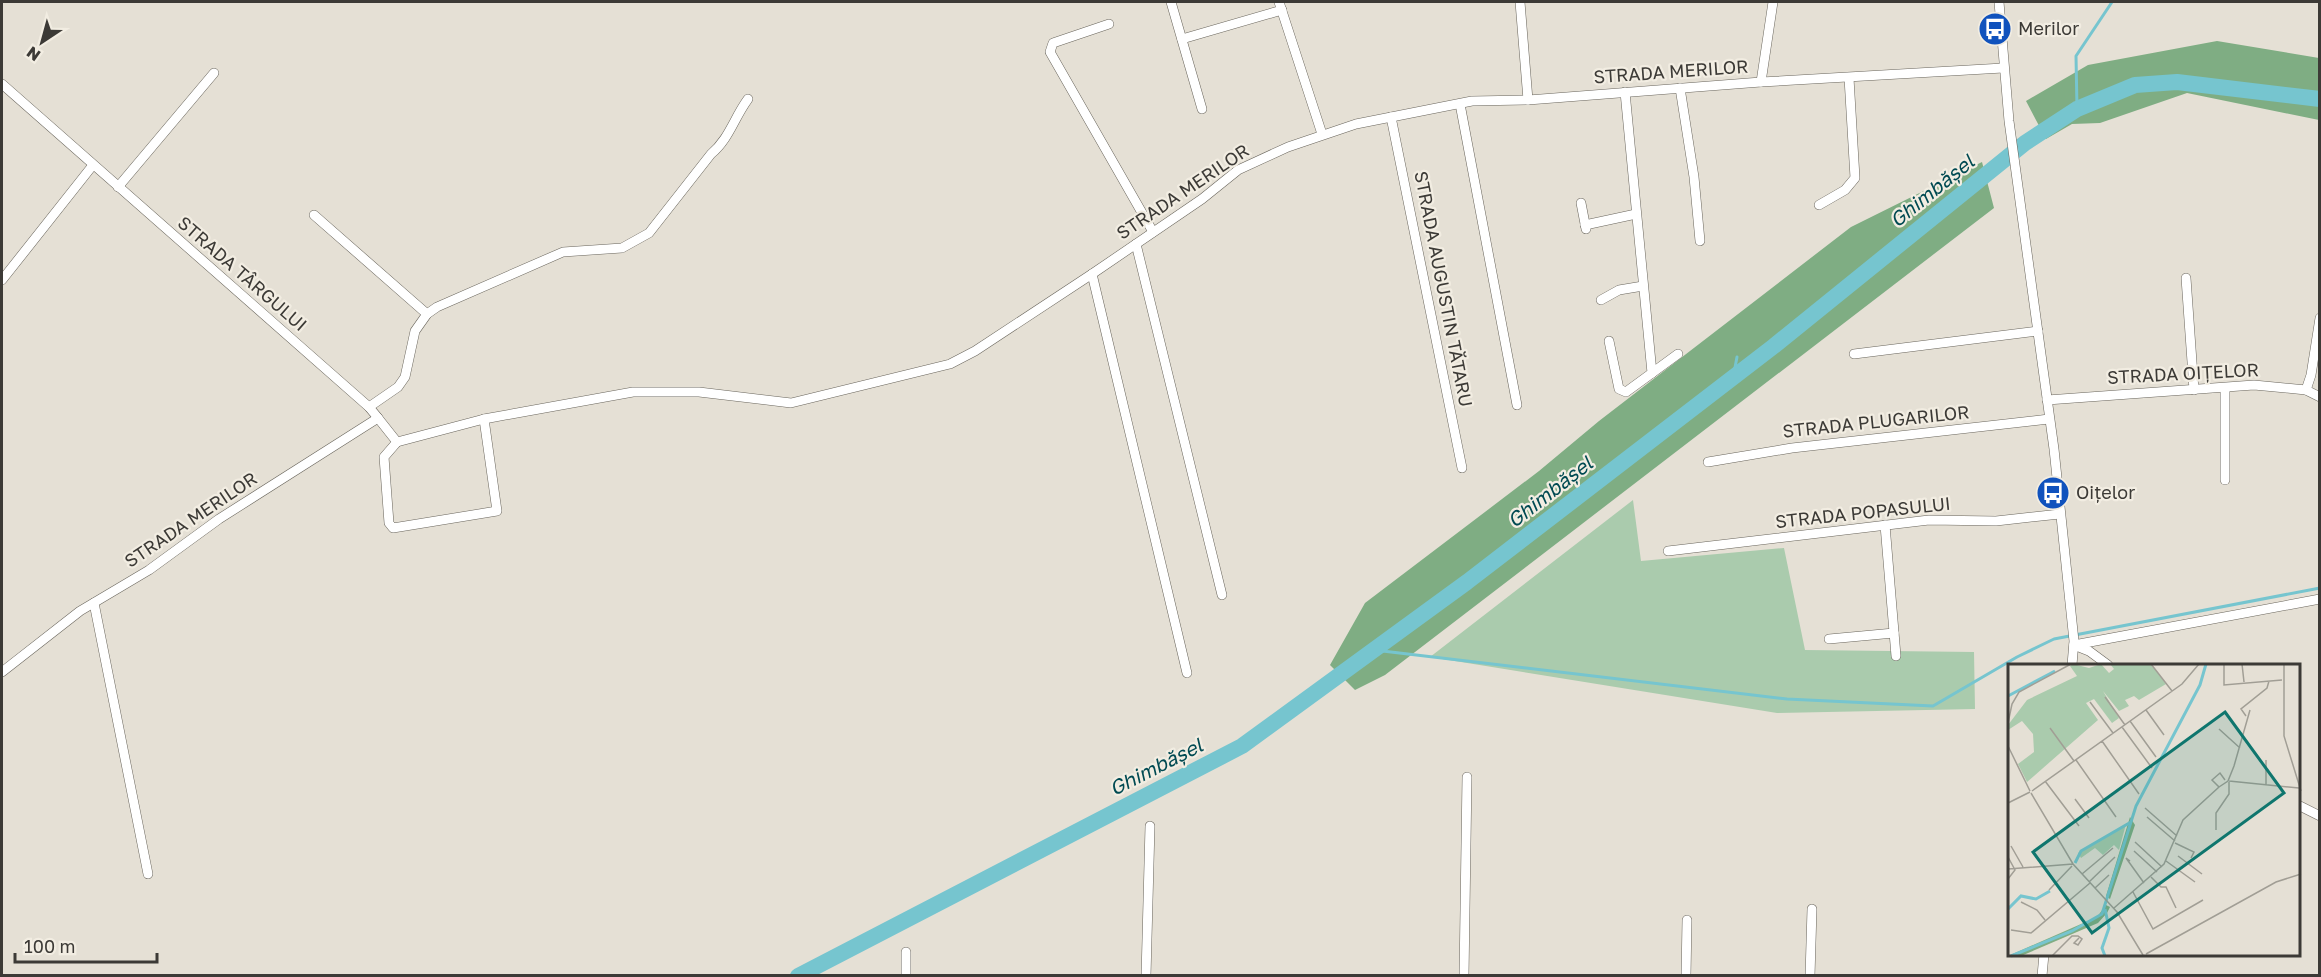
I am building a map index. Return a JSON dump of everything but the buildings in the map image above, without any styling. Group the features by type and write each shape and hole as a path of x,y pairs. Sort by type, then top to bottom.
{"street":[{"path":"1171,2 1202,109"},
{"path":"1520,2 1528,100"},
{"path":"1761,82 1773,2"},
{"path":"1999,2 2009,121 2047,400 2073,625 2072,664"},
{"path":"1182,39 1281,6 1322,134"},
{"path":"1109,24 1053,43 1050,52 1153,232"},
{"name":"STRADA MERILOR","path":"397,442 484,419 633,392 699,392 800,402 957,361 1092,274 1238,170 1322,134 1392,117 1460,104 1761,82 2003,68"},
{"path":"118,187 214,73"},
{"path":"1819,206 1845,190 1855,178 1849,78"},
{"name":"STRADA TÂRGULUI","path":"2,84 378,418"},
{"path":"1680,88 1694,177 1700,241"},
{"path":"1625,92 1652,373"},
{"path":"369,408 398,387 405,377 415,331 427,314 451,300 563,252 612,250 641,240 711,154 723,144 735,116 748,99"},
{"path":"1460,104 1517,405"},
{"name":"STRADA AUGUSTIN TĂTARU","path":"1392,117 1462,468"},
{"path":"2,280 93,165"},
{"path":"1581,203 1586,228 1636,214"},
{"path":"314,215 427,314"},
{"path":"1136,244 1222,595"},
{"path":"1092,274 1187,673"},
{"path":"2186,278 2194,390"},
{"path":"1601,300 1619,290 1643,286"},
{"path":"2306,390 2311,375 2319,318"},
{"path":"1854,354 2038,331"},
{"path":"1609,341 1619,389 1622,392 1677,354"},
{"name":"STRADA OIȚELOR","path":"2047,400 2263,386 2306,390 2319,397"},
{"path":"2225,388 2225,480"},
{"path":"378,418 397,442 384,457 390,526 497,511 484,419"},
{"name":"STRADA MERILOR","path":"2,672 94,603 149,570 219,519 378,418"},
{"name":"STRADA PLUGARILOR","path":"1708,462 1792,448 2049,419"},
{"name":"STRADA POPASULUI","path":"1668,550 1950,519 1996,521 2060,514"},
{"path":"1885,525 1896,656"},
{"path":"2074,643 2319,599"},
{"path":"94,603 148,874"},
{"path":"1828,639 1894,633"},
{"path":"2074,643 2107,664"},
{"path":"1464,975 1467,777"},
{"path":"2300,805 2319,816"},
{"path":"1146,975 1150,826"},
{"path":"1810,975 1812,909"},
{"path":"1686,975 1687,920"},
{"path":"906,952 906,975"},
{"path":"2042,975 2044,956"}],"green space":[{"path":"2217,41 2319,58 2319,120 2187,93 2100,123 2072,124 2046,139 2026,101 2088,65"},
{"path":"1982,162 1994,208 1385,675 1355,690 1330,665 1365,603 1539,471 1599,421 1851,227"},
{"path":"1633,500 1641,561 1784,548 1805,650 1974,652 1975,709 1777,713 1430,657"}],"waterway":[{"path":"2077,109 2076,56 2112,2"},
{"name":"Ghimbășel","path":"798,976 1242,746 1467,582 1774,346 2025,143 2077,109 2135,85 2177,82 2320,99"},
{"path":"1733,378 1737,357"},
{"path":"1374,650 1787,699 1933,706 2017,657 2054,639 2320,588"}],"place":[{"name":"Merilor","path":"1995,29"},
{"name":"Oițelor","path":"2053,493"}]}
